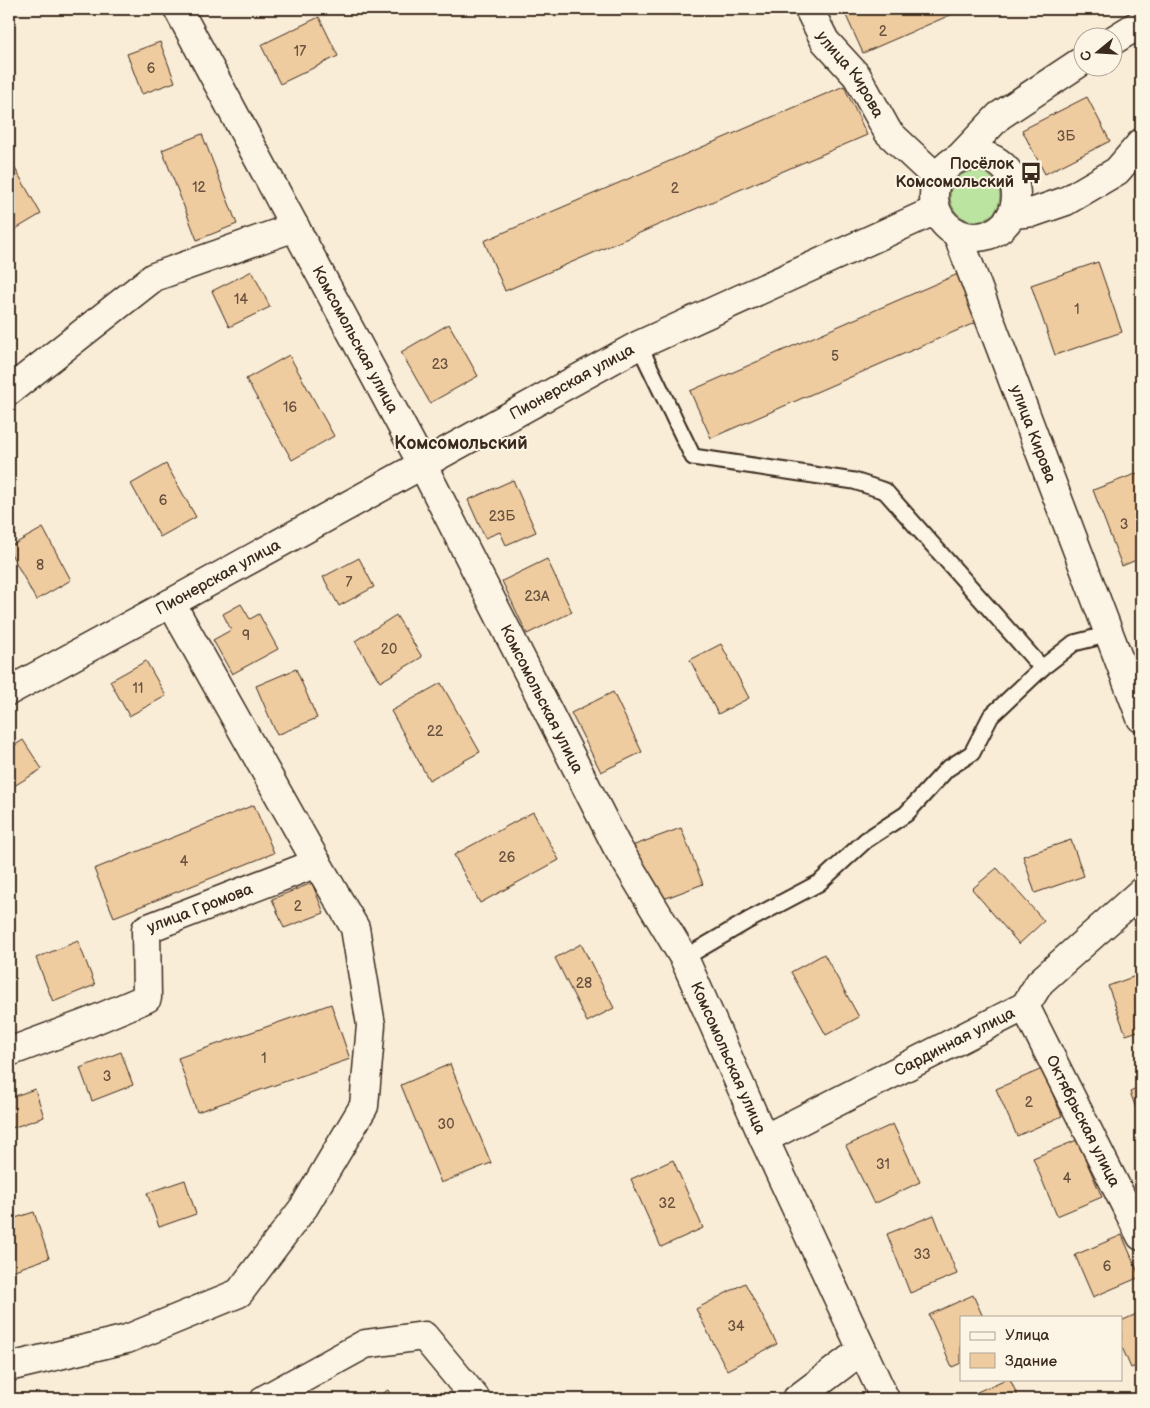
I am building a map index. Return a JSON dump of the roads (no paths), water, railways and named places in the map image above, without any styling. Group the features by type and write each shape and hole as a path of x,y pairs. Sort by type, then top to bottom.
{"street":[{"name":"Комсомольская улица","path":"178,9 422,464 616,845 684,958 764,1140 884,1399"},
{"name":"улица Кирова","path":"808,9 825,41 857,76 888,132 937,178"},
{"path":"1122,34 1141,22"},
{"path":"961,156 977,154 993,158 1006,168 1015,182 1017,198 1013,214 1003,226 989,235 973,238 957,233 944,224 936,210 933,193 937,178 947,165 961,156 999,116 1072,68"},
{"path":"1013,214 1034,212 1066,202 1117,171 1141,143"},
{"name":"Пионерская улица","path":"9,691 639,345 936,210"},
{"path":"9,391 154,277 295,227"},
{"name":"улица Кирова","path":"957,233 1110,634"},
{"path":"9,1367 127,1339 239,1293 304,1207 364,1106 371,1025 355,928 317,864 171,603"},
{"path":"1110,634 1138,682 1141,682"},
{"path":"1110,634 1141,718"},
{"name":"улица Громова","path":"9,1052 90,1022 147,998 146,929 317,864"},
{"name":"Сардинная улица","path":"764,1140 1025,1006 1040,982 1141,892"},
{"name":"Октябрьская улица","path":"1025,1006 1141,1236"},
{"path":"265,1399 365,1344 424,1336 476,1399"},
{"path":"797,1399 862,1350"}],"lane":[{"path":"639,345 693,457 854,480 885,491 1042,668"},
{"path":"684,958 749,920 819,883 866,840 906,814 947,769 972,753 990,716 1042,668 1074,644 1110,634"}],"place":[{"name":"Посёлок Комсомольский","path":"1031,173"}],"district":[{"name":"Комсомольский","path":"461,443"}]}
